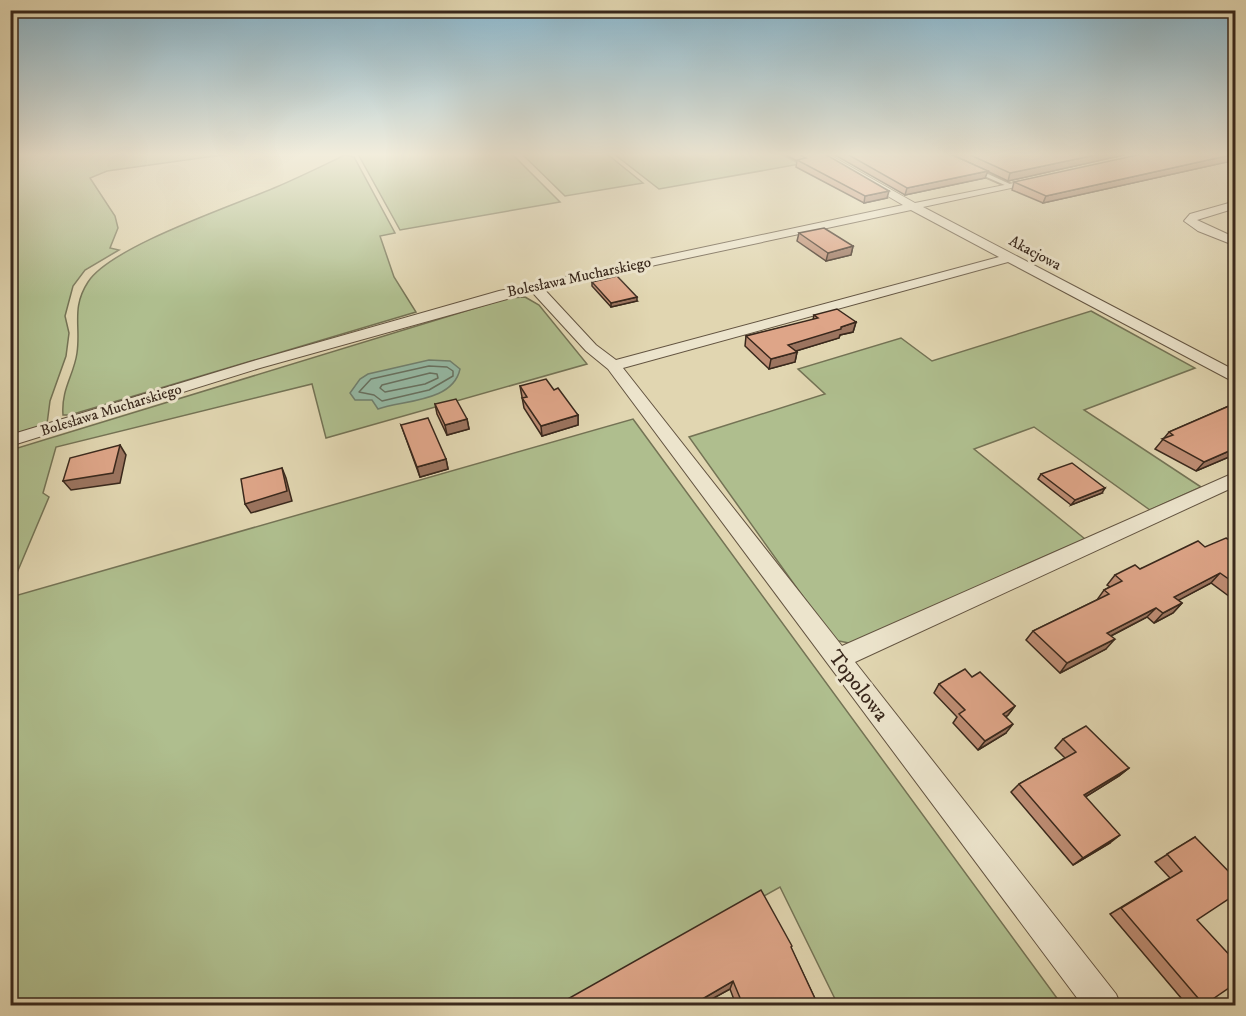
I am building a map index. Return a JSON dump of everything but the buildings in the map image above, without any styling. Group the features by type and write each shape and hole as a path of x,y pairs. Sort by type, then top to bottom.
{"street":[{"name":"Akacjowa","path":"906,201 1236,378"},
{"name":"Bolesława Mucharskiego","path":"10,441 255,366 504,294 930,201"},
{"path":"1236,204 1194,216 1190,221 1202,230 1236,243"},
{"path":"613,366 1010,258"},
{"name":"Topolowa","path":"535,287 591,348 613,366 1104,1005"},
{"path":"838,660 1236,478"}],"shaded area":[{"path":"11,201 105,201 115,216 118,228 110,248 119,250 85,270 73,286 65,316 69,333 66,356 50,401 47,424 11,435"},
{"path":"239,201 378,201 395,233 380,236 394,277 416,312 70,415 63,415 64,397 77,353 78,309 88,282 120,255 202,216"},
{"path":"384,201 560,202 400,230"},
{"path":"525,297 539,305 587,364 326,438 312,384 56,447 43,493 49,497 11,587 11,450 508,298"},
{"path":"1091,311 1195,368 1084,410 1201,487 1150,510 1034,427 974,449 1085,539 863,641 849,643 834,640 689,437 825,394 798,369 901,338 932,361"},
{"path":"633,419 1062,1005 838,1005 780,887 571,1005 11,1006 11,597"}],"water":[{"path":"429,360 450,361 460,369 456,380 438,394 378,409 372,400 355,400 350,393 360,379 368,374"}]}
